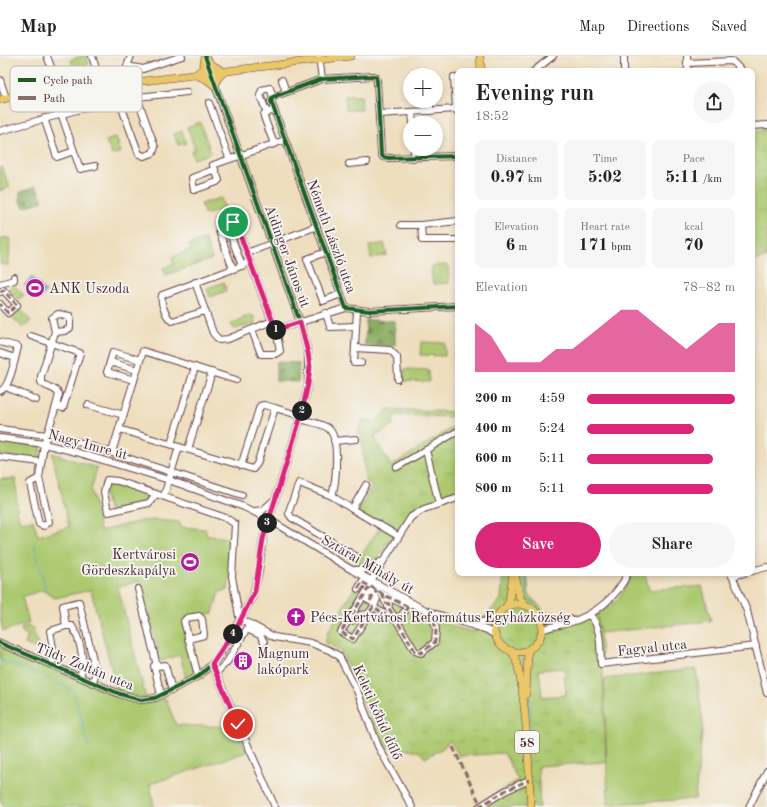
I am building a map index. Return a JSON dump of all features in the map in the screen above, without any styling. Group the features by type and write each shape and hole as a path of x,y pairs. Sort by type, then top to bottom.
{"main road":[{"path":"193,76 203,68 205,56"},
{"path":"205,56 211,64 224,72"},
{"path":"142,80 193,76 320,58 351,56"},
{"path":"480,56 481,68"},
{"path":"193,76 206,79 215,86 218,78 224,72"},
{"path":"495,635 494,624 497,616 509,602 513,576"},
{"path":"515,576 519,596 525,605"},
{"path":"506,607 517,604 525,605 534,610 539,618 541,634"},
{"name":"58","path":"531,807 525,704 528,652 530,648 536,644 541,634"},
{"name":"58","path":"495,635 501,645 511,651 517,658 525,704"},
{"path":"511,651 521,652 530,648"}],"street":[{"path":"47,56 51,66"},
{"path":"92,56 95,66"},
{"path":"127,66 131,56"},
{"path":"142,69 182,56"},
{"name":"Aidinger János út","path":"205,56 300,322 310,367 301,418 268,519"},
{"path":"538,68 553,56"},
{"path":"624,56 624,68"},
{"path":"320,58 322,79"},
{"path":"687,59 732,61 739,68"},
{"path":"267,113 260,94 262,90 270,88 273,97 322,79 370,76 376,77 381,154 384,157 389,158 455,156"},
{"path":"454,76 455,93"},
{"path":"0,80 3,99"},
{"path":"282,80 283,93"},
{"path":"142,97 187,92"},
{"name":"Németh László utca","path":"273,97 271,101 274,110 285,140 291,148 346,308 357,311 455,306"},
{"path":"209,103 229,158"},
{"path":"274,110 264,116 274,144"},
{"path":"379,114 455,110"},
{"path":"0,131 64,112 80,169 95,166"},
{"path":"123,112 139,154 144,156 153,153 155,147 142,112"},
{"path":"412,112 412,116"},
{"path":"44,118 57,157 74,151"},
{"path":"215,169 192,178 194,190 219,180 214,165 229,158 241,156 285,140"},
{"path":"349,164 367,162"},
{"path":"401,225 455,220"},
{"path":"233,269 219,228 224,224 233,222 235,223 248,254 249,261 276,330 280,345 278,353 261,354 252,330"},
{"path":"421,224 422,240 455,240"},
{"name":"Aidinger János út","path":"248,254 317,226"},
{"path":"240,234 231,236 242,266"},
{"name":"Aidinger János út","path":"326,252 307,259 310,267 323,301 342,294"},
{"path":"205,311 172,321 168,318 161,299 164,294 242,266 249,261"},
{"path":"0,284 14,280 14,277"},
{"path":"195,282 213,333 219,340 228,339 272,321"},
{"path":"0,292 3,290 17,305 8,313 0,304"},
{"name":"Aidinger János út","path":"276,330 326,313 346,308"},
{"path":"357,311 354,363 361,363"},
{"name":"Aidinger János út","path":"326,313 330,327 356,326"},
{"path":"39,478 30,483 39,524 44,526 49,522 39,478 44,444 59,398 57,390 41,382 41,376 55,332"},
{"path":"31,336 80,353 63,408 56,406"},
{"path":"0,342 18,347 3,389 36,400"},
{"path":"355,348 390,350 397,356 398,379"},
{"path":"112,452 143,351 236,380"},
{"path":"134,380 107,372 113,352 140,360"},
{"path":"0,354 15,358"},
{"path":"110,362 137,370"},
{"path":"171,444 195,367"},
{"path":"188,449 212,372"},
{"path":"88,405 124,415"},
{"path":"275,408 256,467 250,469 241,466 260,406 264,405 275,408 328,428 331,431 334,441 336,480 332,496"},
{"name":"Nagy Imre út","path":"0,429 47,435"},
{"name":"Nagy Imre út","path":"119,429 241,466"},
{"path":"397,467 455,433"},
{"name":"Nagy Imre út","path":"0,438 44,444 169,480 255,511 268,519"},
{"path":"334,441 356,439"},
{"name":"Nagy Imre út","path":"74,441 172,471 242,495"},
{"path":"164,496 179,447"},
{"path":"426,450 439,504"},
{"path":"0,457 41,462"},
{"name":"Nagy Imre út","path":"156,494 149,503 108,512 104,492 107,480 111,480 164,496 226,518 234,523 235,532 232,577 241,621"},
{"path":"357,557 289,514 299,483 307,483 323,489 398,536"},
{"path":"352,508 366,486"},
{"path":"255,511 266,508 275,498"},
{"path":"378,592 373,610 367,615 353,639 341,632 371,584 384,558 411,517 424,509 455,499"},
{"name":"Sztárai Mihály út","path":"268,519 352,570 371,584 427,611 487,630 495,635"},
{"name":"Tildy Zoltán utca","path":"0,643 134,698 146,700 172,690 198,676 212,664 241,621 255,591 263,539 268,519"},
{"path":"352,570 370,569 384,558"},
{"path":"755,570 767,567"},
{"path":"541,634 547,628 568,623 589,615 614,595 626,576"},
{"path":"733,576 747,611 767,693"},
{"path":"358,588 362,582 371,584 388,604 417,652 423,652 433,644 436,633 434,621 429,617 400,603 388,604 374,605"},
{"path":"138,589 157,666"},
{"path":"363,597 367,594 378,592"},
{"path":"363,597 397,621"},
{"name":"Tildy Zoltán utca","path":"66,626 63,606 79,602 96,672 93,682"},
{"path":"357,606 360,626"},
{"path":"397,621 408,607"},
{"path":"348,622 367,615"},
{"name":"Fagyal utca","path":"589,615 594,620 597,629 602,667 756,646"},
{"name":"Sztárai Mihály út","path":"459,621 483,622 497,616"},
{"path":"539,618 565,620 580,618"},
{"name":"Keleti kőhíd dűlő","path":"241,621 249,627 274,637 311,643 329,650 339,656 358,693 378,746 412,807"},
{"name":"Tildy Zoltán utca","path":"52,664 54,652 50,631 66,626 72,626 76,632 84,669 80,676"},
{"path":"216,673 223,667 249,627 260,636 264,642"},
{"path":"188,639 198,676"},
{"path":"212,664 275,807"},
{"path":"161,695 154,666 165,665 172,690"},
{"path":"750,807 766,779 767,771"},
{"path":"479,807 505,790 529,780"}],"green space":[{"path":"86,56 89,64 83,66 73,66 71,60"},
{"path":"345,96 361,96 362,110 346,110"},
{"path":"200,122 211,153 194,159 191,151 195,149 187,127"},
{"path":"767,129 767,257 755,260 755,130"},
{"path":"182,131 186,143 178,145 174,134"},
{"path":"116,137 121,152 112,155 106,141"},
{"path":"1,166 10,187 0,191 0,167"},
{"path":"36,186 43,201 24,207 20,200 20,192"},
{"path":"221,198 225,209 205,215 201,204"},
{"path":"0,238 10,238 9,265 0,264"},
{"path":"205,239 212,259 166,275 163,268 174,264 172,257 191,250 189,245"},
{"path":"384,243 387,255 371,258 369,246"},
{"path":"448,265 449,283 433,284 431,266"},
{"path":"224,282 226,291 210,297 207,288"},
{"path":"13,284 24,295 18,300 8,289"},
{"path":"19,308 31,321 23,328 11,316"},
{"path":"250,315 255,317 254,324 234,329 231,324"},
{"path":"366,320 395,321 395,346 365,345"},
{"path":"421,342 445,343 445,356 420,355"},
{"path":"276,362 299,363 298,382 276,381"},
{"path":"404,369 429,370 429,382 404,381"},
{"path":"388,409 455,412 455,417 394,415 393,425 374,437 391,466 455,426 455,496 430,503 409,514 375,562 368,566 361,567 355,565 380,527 357,513 372,486 365,481 361,434 357,434 362,420 376,421"},
{"path":"0,442 41,446 39,459 0,455"},
{"path":"52,453 97,468 91,490 100,531 141,521 154,520 179,522 181,527 205,529 207,536 232,538 228,590 219,592 213,613 184,618 198,676 187,682 180,655 156,662 154,652 158,650 139,581 118,587 146,699 141,699 117,690 91,590 55,598 42,590 22,597 29,623 3,631 0,617 0,479 16,479 17,511 20,522 33,520 38,536 69,527"},
{"path":"107,481 156,494 149,502 109,511 104,492"},
{"path":"503,576 527,576 529,595 545,612 583,616 597,614 603,669 606,762 538,766 540,807 474,807 518,780 504,753 459,756 450,740 443,748 425,758 420,752 383,746 342,653 330,644 325,643 328,632 358,582 400,604 459,628 474,632 475,618 485,617 501,599","holes":["564,668 566,695 542,697 539,670"]},
{"path":"631,576 646,576 649,590 702,586 711,621 600,633 597,614 615,601 626,587"},
{"path":"29,626 33,628 39,650 25,644 28,636 23,633 21,628"},
{"path":"0,646 131,702 146,703 166,699 176,725 236,727 247,752 150,784 154,807 4,807 0,800"},
{"path":"696,669 703,724 695,799 608,804 604,679"}],"water":[{"name":"ANK Uszoda","path":"32,277 46,292 38,300 24,285"}],"waterway":[{"path":"34,545 47,593"},
{"path":"525,576 527,598 547,616"},
{"path":"532,652 540,645 547,631"},
{"path":"0,660 38,674 73,690"},
{"path":"530,691 531,719"},
{"path":"74,693 89,748"},
{"path":"531,724 533,747"}],"marked path":[{"path":"0,292 3,290 17,305 8,313 0,304"},
{"path":"358,589 362,582 365,583 370,586 372,588 382,594 429,617 434,621 436,629 435,642 421,653 415,651 397,621 373,607 353,639 341,632 370,586"},
{"path":"370,601 377,590"},
{"path":"382,594 386,603 389,604 388,607 397,621 408,607"},
{"path":"348,622 358,619 360,615 367,615 370,613"},
{"path":"453,747 481,806"},
{"path":"479,807 505,791 529,780"}],"cycle path":[{"path":"0,643 120,694 141,700 155,698 199,676 212,664 221,654 253,596 259,571 263,539 301,416 308,384 308,353 300,322 205,56"},
{"path":"455,156 383,157 381,154 377,81 376,77 374,76 322,79 273,97 271,101 346,308 369,311 455,306"}],"place":[{"name":"ANK Uszoda","path":"35,288"},
{"name":"Kertvárosi Gördeszkapálya","path":"190,562"},
{"name":"Pécs-Kertvárosi Református Egyházközség","path":"296,617"},
{"name":"Magnum lakópark","path":"243,661"}],"route":[{"path":"233,222 237,227 248,254 249,261 276,330 300,322 306,341 310,367 301,416 263,539 255,591 221,654 212,664 238,724"}]}
